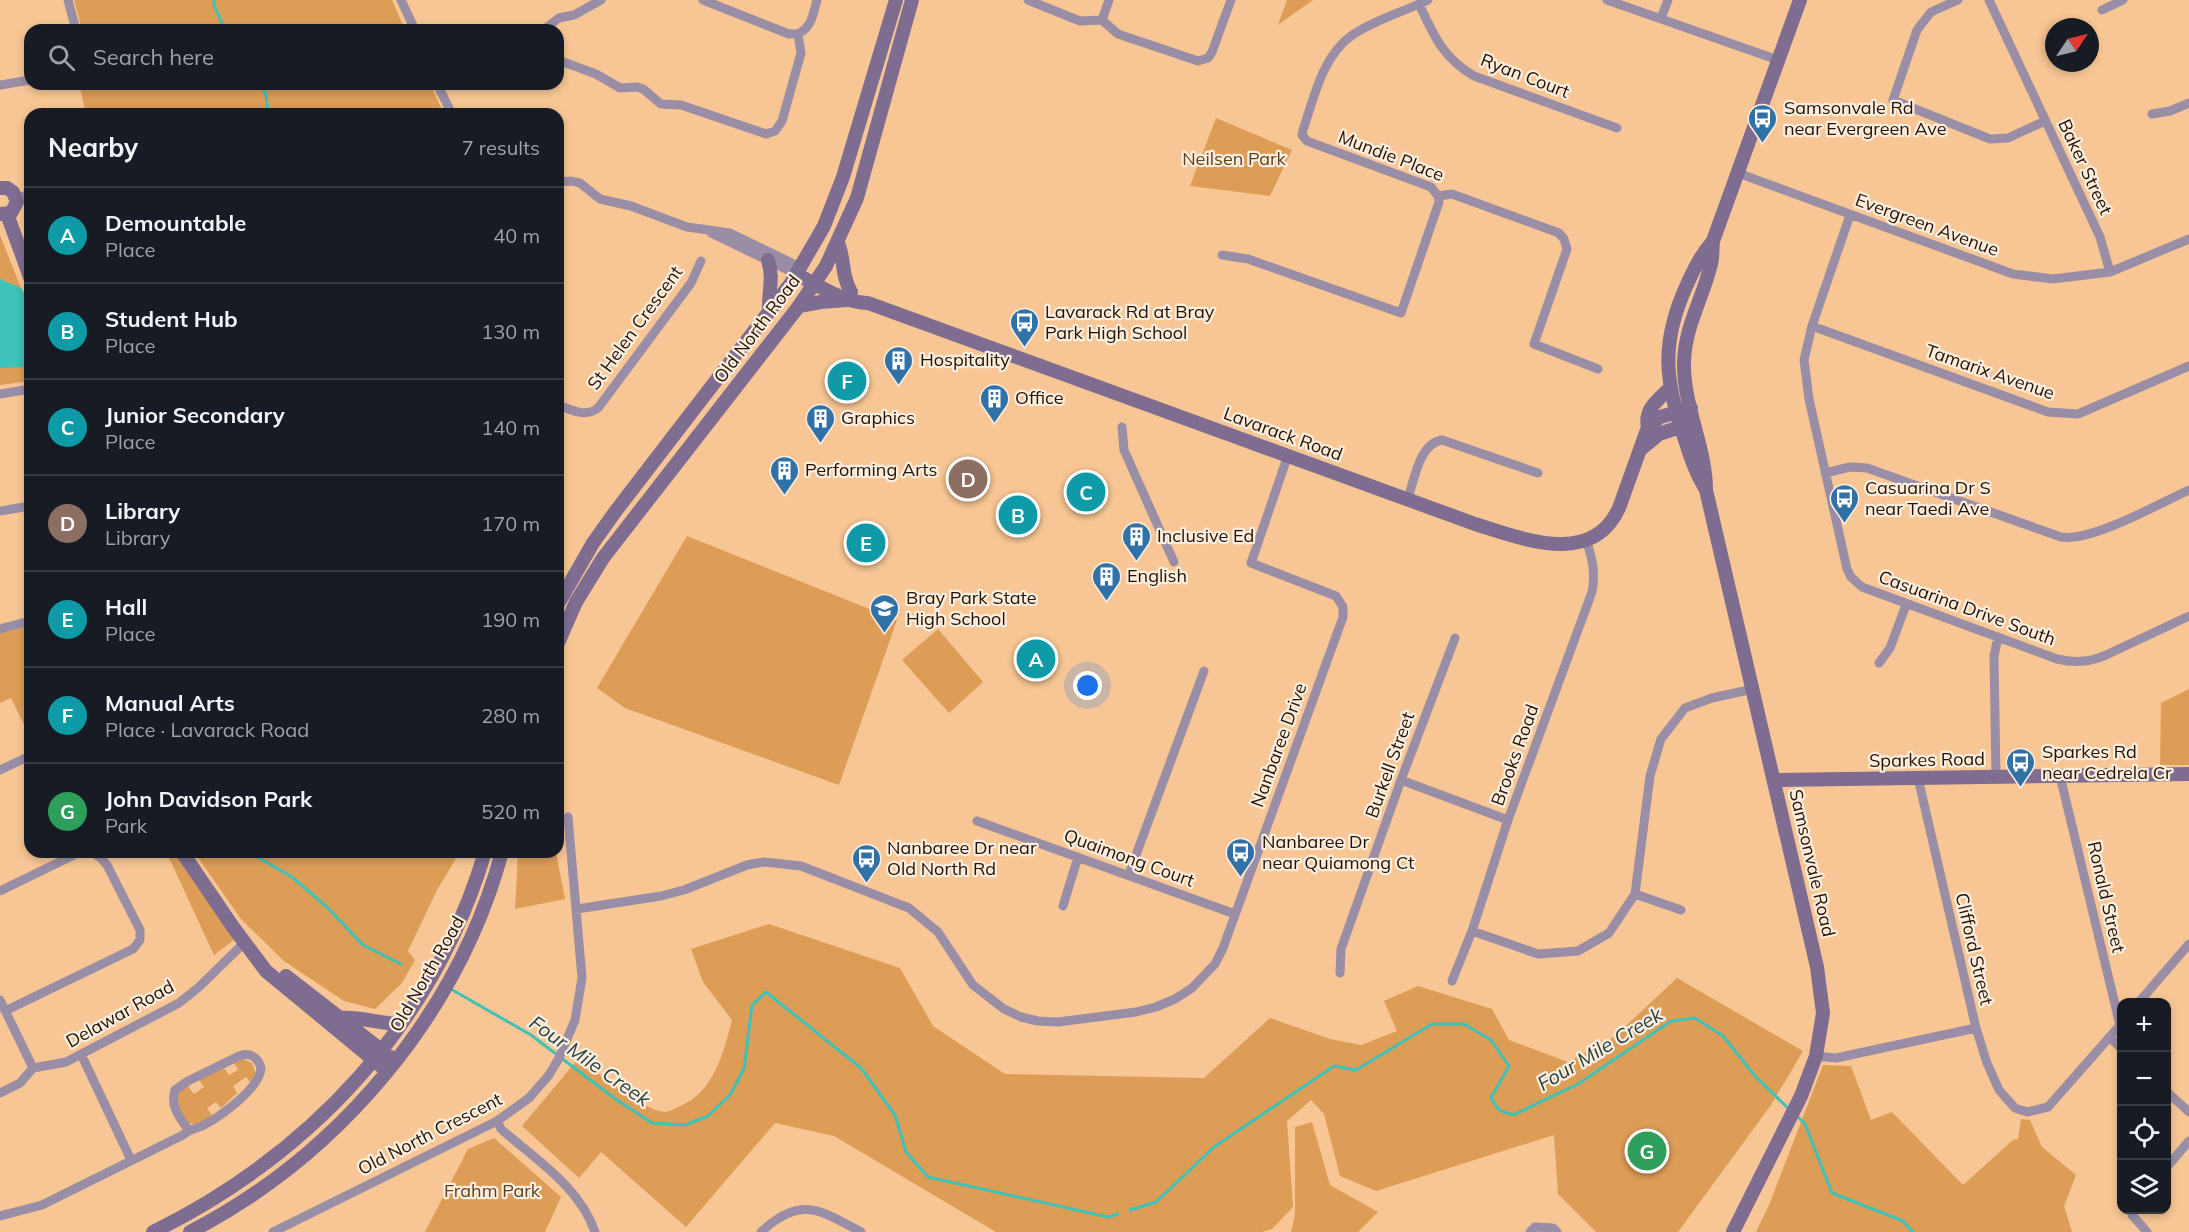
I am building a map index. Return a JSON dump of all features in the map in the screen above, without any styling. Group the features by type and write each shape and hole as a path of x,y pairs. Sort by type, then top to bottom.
{"main road":[{"name":"Old North Road","path":"564,594 593,543 769,312 798,271 824,226 843,177 896,0"},
{"name":"Old North Road","path":"564,629 576,602 603,558 799,306 838,243 865,174 887,83 912,0"},
{"name":"Samsonvale Road","path":"1733,1232 1801,1096 1816,1056 1822,1027 1821,984 1706,490 1706,471 1685,379 1685,348 1692,317 1712,263 1713,241 1800,0"},
{"path":"0,188 10,189 23,196 14,210 3,214 24,263"},
{"name":"Samsonvale Road","path":"1706,490 1695,473 1675,412 1669,389 1668,351 1676,311 1699,257 1713,241"},
{"path":"799,306 821,302 842,302 850,295 843,272 843,254 838,243"},
{"path":"768,260 772,275 768,294 769,312"},
{"name":"Lavarack Road","path":"798,271 850,295 863,297 868,303 1475,524 1554,545 1570,544 1586,539 1602,531 1616,516 1648,427 1646,418 1652,406 1669,389"},
{"path":"1648,427 1655,419 1691,408"},
{"path":"1641,449 1654,437 1694,423"},
{"name":"Sparkes Road","path":"1774,780 2189,774"},
{"path":"186,858 266,971 378,1055"},
{"name":"Old North Road","path":"153,1232 184,1217 271,1160 313,1125 378,1055 432,977 453,936 483,858"},
{"name":"Old North Road","path":"190,1232 247,1198 291,1167 352,1111 391,1066 431,1011 455,968 483,911 500,858"},
{"path":"244,943 339,1018 391,1066"},
{"path":"339,1018 353,1017 387,1024 401,1024"}],"street":[{"path":"68,0 74,24"},
{"path":"401,0 412,24"},
{"path":"551,24 559,18 574,15 601,0"},
{"path":"703,0 789,34 798,34 807,28 817,0"},
{"path":"1028,0 1080,21 1102,20 1118,34 1198,61 1208,58 1212,52 1231,0"},
{"path":"1102,20 1109,0"},
{"path":"1607,0 1778,60"},
{"path":"1661,18 1668,0"},
{"path":"1958,0 1931,12 1917,30 1893,100 1990,139 2008,138 2045,121"},
{"name":"Baker Street","path":"1989,0 2100,237 2110,272"},
{"path":"2102,10 2123,0"},
{"name":"Ryan Court","path":"1423,2 1444,53 1458,66 1474,76 1617,128"},
{"name":"Mundie Place","path":"1423,2 1363,29 1341,45 1331,57 1323,73 1302,135 1307,141 1431,187 1438,196 1452,194 1558,233 1564,239 1567,249 1534,344 1598,369"},
{"path":"564,62 596,74 620,88 643,89 661,104 681,105 766,134 775,131 782,121 801,53 798,34"},
{"path":"0,86 24,81"},
{"path":"440,90 449,108"},
{"path":"2152,114 2170,111 2189,103"},
{"name":"Evergreen Avenue","path":"1738,173 2013,274 2053,279 2110,272"},
{"path":"564,182 580,183 600,199 624,204 687,227 730,233 798,271"},
{"path":"1222,255 1248,259 1401,313 1439,202 1438,196"},
{"name":"Casuarina Drive South","path":"1851,214 1812,326 1804,360 1809,399 1825,473 1851,577 1862,587 1906,605 2057,659 2082,662 2104,656 2189,616"},
{"path":"706,231 768,260 798,271"},
{"path":"2110,272 2189,239"},
{"name":"St Helen Crescent","path":"564,407 580,414 592,412 598,408 692,283 701,261"},
{"name":"Tamarix Avenue","path":"1812,326 2048,412 2078,414 2189,366"},
{"path":"0,394 24,390"},
{"path":"1122,427 1124,450 1174,562"},
{"path":"1408,498 1424,452 1435,441 1442,440 1538,473"},
{"name":"Nanbaree Drive","path":"577,909 662,896 684,890 747,865 764,862 801,866 909,908 938,932 969,981 1004,1009 1021,1017 1058,1022 1136,1012 1175,999 1192,988 1215,964 1223,948 1343,617 1343,607 1336,596 1251,563 1288,455"},
{"path":"1825,473 1850,467 1867,468 2071,539 2094,534 2189,490"},
{"path":"0,511 24,507"},
{"name":"Brooks Road","path":"1452,981 1472,931 1508,820 1592,592 1595,574 1586,539"},
{"path":"1879,663 1890,648 1906,605"},
{"path":"0,629 24,623"},
{"path":"1996,777 1994,656 1998,637"},
{"name":"Burkell Street","path":"1340,973 1341,949 1401,780 1455,638"},
{"path":"1129,874 1204,671"},
{"path":"1472,931 1538,954 1578,951 1609,933 1635,894 1650,776 1661,739 1686,708 1712,698 1753,689"},
{"path":"0,770 24,759"},
{"name":"Ronald Street","path":"2060,776 2117,1012"},
{"name":"Clifford Street","path":"1918,778 1976,1028 1987,1063 1999,1090 2015,1108 2026,1112 2048,1107 2109,1037"},
{"path":"1401,780 1508,820"},
{"name":"Old North Crescent","path":"274,1232 497,1121 529,1098 549,1075 568,1039 577,1013 582,978 568,817"},
{"name":"Quaimong Court","path":"976,821 1129,874 1235,914"},
{"path":"1063,906 1078,857"},
{"path":"0,891 68,858"},
{"path":"5,1011 133,950 140,940 140,930 118,885 104,861 100,858"},
{"path":"1635,894 1681,910"},
{"name":"Delawar Road","path":"33,1068 66,1062 179,1003 199,987 244,943"},
{"path":"2142,998 2189,944"},
{"path":"0,1000 33,1068 20,1083 0,1093"},
{"path":"1816,1056 1836,1059 1976,1028"},
{"path":"2117,1028 2109,1037 2117,1045"},
{"path":"81,1054 131,1160"},
{"path":"0,1216 42,1204 183,1135 188,1129 203,1125 219,1116 261,1075 261,1068 255,1057 247,1054 239,1056 188,1081 175,1090 173,1102 177,1114 188,1129"},
{"path":"2171,1096 2189,1112"},
{"path":"497,1121 501,1129 573,1193 590,1218 595,1232"},
{"path":"2171,1162 2189,1141"},
{"path":"761,1232 777,1219 793,1211 808,1209 821,1211 861,1232"},
{"path":"2132,1214 2147,1232"},
{"path":"1530,1232 1534,1227 1553,1228 1557,1232"}],"green space":[{"path":"74,0 392,0 402,24 80,24"},
{"path":"1287,0 1313,0 1278,25"},
{"path":"80,90 433,90 441,108 85,108"},
{"name":"Neilsen Park","path":"1216,118 1292,150 1270,196 1190,186"},
{"path":"0,235 24,293 24,382 0,385"},
{"path":"687,536 897,620 839,785 625,708 597,688"},
{"path":"24,627 24,725 11,698 0,703 0,633"},
{"path":"938,629 983,682 949,713 902,660"},
{"path":"2189,689 2189,765 2160,765 2161,703"},
{"path":"169,858 181,858 234,940 214,955"},
{"path":"198,858 456,858 437,890 408,951 415,960 402,983 375,1009 344,1001 284,961 241,919"},
{"path":"518,858 557,858 565,899 515,909"},
{"path":"769,924 900,968 933,1026 1005,1074 1204,1078 1270,1018 1330,1039 1361,1045 1397,1031 1384,1001 1418,986 1492,1009 1509,1040 1568,1062 1614,1037 1677,978 1803,1051 1771,1105 1678,1232 1596,1232 1558,1194 1554,1135 1376,1191 1340,1176 1324,1114 1311,1100 1287,1121 1293,1207 1272,1229 1262,1232 996,1232 834,1136 775,1123 686,1227 601,1152 579,1178 522,1126 578,1059 621,1090 657,1110 665,1112 690,1101 709,1082 715,1071 732,1020 703,982 691,949"},
{"path":"243,1059 252,1063 256,1074 250,1082 246,1077 233,1086 237,1093 221,1108 216,1102 207,1108 212,1115 203,1121 194,1124 186,1120 179,1107 178,1093 188,1086 194,1094 204,1087 199,1080 224,1068 229,1075 238,1070 234,1063"},
{"path":"1823,1065 1851,1066 1871,1120 1892,1112 1963,1185 2013,1140 2018,1139 2021,1119 2030,1120 2042,1147 2076,1175 2064,1206 2072,1232 1756,1232 1769,1205"},
{"path":"1312,1122 1330,1185 1378,1212 1358,1232 1291,1232 1295,1214 1295,1127"},
{"name":"Frahm Park","path":"494,1138 561,1197 545,1232 425,1232 468,1149"}],"water":[{"path":"0,279 21,288 24,293 24,367 0,368"}],"waterway":[{"name":"Four Mile Creek","path":"214,0 222,24"},
{"name":"Four Mile Creek","path":"263,90 266,94 267,108"},
{"name":"Four Mile Creek","path":"259,858 292,877 327,907 363,945 401,964"},
{"name":"Four Mile Creek","path":"449,988 531,1035 614,1098 652,1123 685,1125 708,1116 730,1095 744,1069 752,1005 766,992 861,1068 895,1115 906,1152 928,1177 1108,1217 1118,1214"},
{"name":"Four Mile Creek","path":"1130,1210 1156,1202 1214,1147 1334,1066 1356,1070 1432,1024 1464,1024 1491,1040 1509,1066 1491,1098 1499,1110 1513,1115 1578,1084 1671,1021 1695,1018 1723,1036 1755,1076 1790,1110"},
{"name":"Four Mile Creek","path":"1795,1114 1805,1124 1832,1193 1903,1221 1913,1232"}],"place":[{"name":"Samsonvale Rd near Evergreen Ave","path":"1763,144"},
{"name":"Lavarack Rd at Bray Park High School","path":"1024,348"},
{"name":"Manual Arts","path":"847,381"},
{"name":"Hospitality","path":"899,386"},
{"name":"Office","path":"994,424"},
{"name":"Graphics","path":"820,444"},
{"name":"Library","path":"968,479"},
{"name":"Junior Secondary","path":"1086,492"},
{"name":"Performing Arts","path":"784,496"},
{"name":"Student Hub","path":"1018,515"},
{"name":"Casuarina Dr S near Taedi Ave","path":"1844,524"},
{"name":"Hall","path":"866,543"},
{"name":"Inclusive Ed","path":"1136,562"},
{"name":"English","path":"1106,602"},
{"name":"Bray Park State High School","path":"885,634"},
{"name":"Demountable","path":"1036,659"},
{"name":"Sparkes Rd near Cedrela Cr","path":"2021,788"},
{"name":"Nanbaree Dr near Quiamong Ct","path":"1241,878"},
{"name":"Nanbaree Dr near Old North Rd","path":"866,884"},
{"name":"John Davidson Park","path":"1647,1151"}]}
